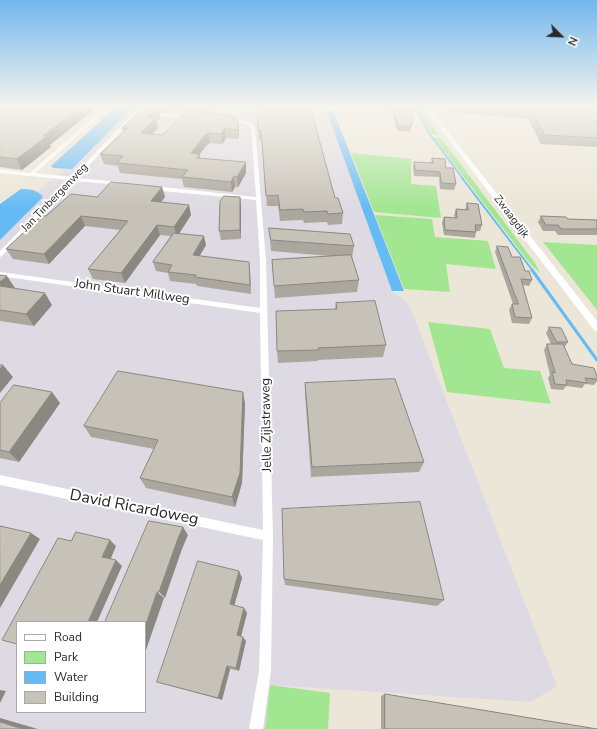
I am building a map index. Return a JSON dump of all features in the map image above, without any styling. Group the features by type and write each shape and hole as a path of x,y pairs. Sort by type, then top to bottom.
{"street":[{"path":"30,175 70,140"},
{"name":"Jan Tinbergenweg","path":"0,255 111,140"},
{"name":"Jelle Zijlstraweg","path":"254,140 263,261 268,536 265,671 256,729"},
{"name":"Zwaagdijk","path":"451,140 597,328"},
{"path":"0,171 126,185"},
{"path":"149,187 258,199"},
{"name":"John Stuart Millweg","path":"0,274 264,311"},
{"name":"David Ricardoweg","path":"0,480 268,536"}],"shaded area":[{"path":"93,140 338,140 392,291 409,304 557,686 531,702 270,685 265,729 0,729 0,228"}],"green space":[{"path":"435,140 443,140 535,263 540,273 531,265"},
{"path":"351,153 411,159 411,184 436,186 441,218 374,212"},
{"path":"375,215 432,219 435,237 488,241 496,269 446,264 450,292 404,289"},
{"path":"543,242 597,245 597,310"},
{"path":"428,322 490,329 504,368 540,371 551,404 447,392"},
{"path":"270,685 330,693 328,729 265,729"}],"water":[{"path":"80,140 101,140 72,169 53,168 51,166"},
{"path":"337,140 345,140 404,291 392,291"},
{"path":"21,189 36,191 43,197 0,240 0,204"}],"building":[{"path":"0,140 42,140 17,159 0,157"},
{"path":"115,140 201,140 191,153 200,154 197,158 246,162 237,177 234,176 231,182 182,177 188,170 117,163 123,156 100,154"},
{"path":"262,140 319,140 335,198 338,198 343,213 328,214 327,211 304,212 303,209 280,210 278,195 266,196"},
{"path":"432,158 445,159 446,168 453,168 456,184 441,183 440,172 415,170 414,162 433,163"},
{"path":"111,182 162,187 151,201 189,205 174,227 157,225 121,273 88,269 128,221 81,216 44,254 6,249 42,215 46,216 71,194 97,197"},
{"path":"224,196 240,197 240,230 219,231 220,202"},
{"path":"467,203 478,204 482,225 475,225 476,232 445,230 444,217 457,218 456,209 468,210"},
{"path":"541,216 597,220 597,229 561,229 558,225 546,225"},
{"path":"269,228 350,234 354,246 271,240"},
{"path":"174,233 204,236 193,255 249,262 250,285 195,277 196,275 168,272 172,265 153,262"},
{"path":"497,246 508,247 512,257 520,257 525,271 529,271 532,280 521,279 532,318 515,317 512,304 518,304"},
{"path":"351,255 359,280 274,286 272,260"},
{"path":"0,275 7,276 0,282"},
{"path":"0,286 45,293 26,314 0,310"},
{"path":"375,301 386,345 318,348 319,350 277,351 276,311 337,309 336,303"},
{"path":"549,327 561,328 568,342 557,342"},
{"path":"547,344 563,344 572,364 594,368 597,379 585,378 587,383 566,380 567,385 555,384 552,372 555,373"},
{"path":"118,371 243,392 240,473 232,497 140,478 158,440 84,426"},
{"path":"395,379 424,462 312,467 305,383"},
{"path":"14,385 52,392 9,452 0,450 0,403"},
{"path":"420,502 444,600 284,579 282,509"},
{"path":"149,521 183,527 146,624 146,621 105,621"},
{"path":"0,526 31,533 0,585"},
{"path":"76,532 110,540 102,557 116,560 88,621 16,621 16,644 2,640 58,538 71,541"},
{"path":"198,561 239,571 230,604 244,608 237,635 243,637 236,668 227,666 218,698 157,682"},
{"path":"385,694 597,729 385,729"},
{"path":"0,722 23,729 0,729"}],"waterway":[{"path":"434,140 463,179"},
{"path":"462,178 533,271"},
{"path":"532,270 597,360"}]}
